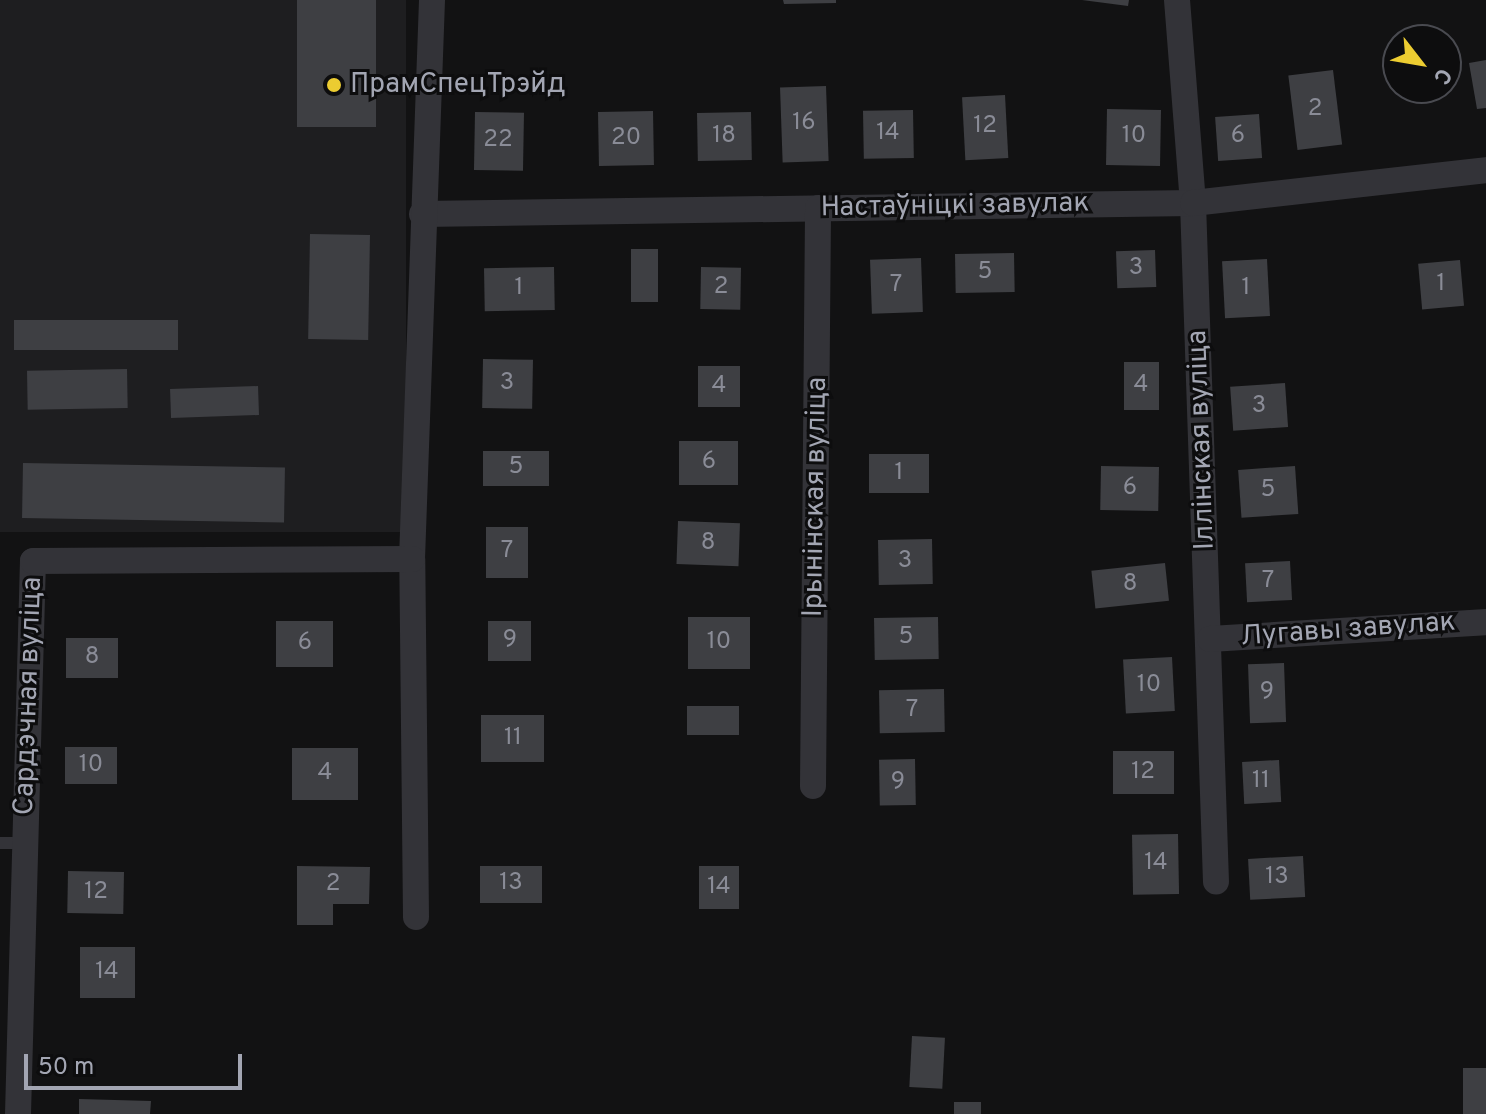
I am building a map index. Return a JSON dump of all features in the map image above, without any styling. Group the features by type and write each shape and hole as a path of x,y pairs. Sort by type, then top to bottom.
{"street":[{"path":"416,917 412,559 432,0"},
{"name":"Іллінская вуліца","path":"1177,0 1193,203 1216,882"},
{"name":"Настаўніцкі завулак","path":"422,214 1193,203 1486,170"},
{"name":"Ірынінская вуліца","path":"813,786 818,208"},
{"name":"Сардэчная вуліца","path":"18,1114 12,843 33,561 412,559"},
{"name":"Лугавы завулак","path":"1210,639 1486,622"}],"shaded area":[{"path":"0,0 406,0 406,532 0,532"}],"building":[{"path":"297,0 376,0 376,127 297,127"},
{"path":"783,0 836,0 836,3 784,4"},
{"path":"1082,0 1129,0 1128,6"},
{"path":"1486,60 1486,108 1477,109 1469,63"},
{"path":"1333,70 1342,144 1297,150 1288,75"},
{"path":"826,86 829,161 783,163 780,88"},
{"path":"1005,95 1008,158 965,160 962,97"},
{"path":"1107,109 1161,110 1160,166 1106,165"},
{"path":"913,110 914,158 864,159 863,111"},
{"path":"653,111 654,165 599,166 598,112"},
{"path":"475,112 524,113 523,171 474,170"},
{"path":"751,112 752,160 698,161 697,113"},
{"path":"1259,114 1262,158 1218,161 1215,117"},
{"path":"310,234 370,235 368,340 308,339"},
{"path":"631,249 658,249 658,302 631,302"},
{"path":"1155,250 1156,287 1117,288 1116,251"},
{"path":"1014,253 1015,292 956,293 955,254"},
{"path":"921,258 923,312 872,314 870,260"},
{"path":"1267,259 1270,316 1225,318 1222,261"},
{"path":"1460,260 1464,306 1422,309 1418,264"},
{"path":"554,267 555,310 485,311 484,268"},
{"path":"701,267 741,268 740,310 700,309"},
{"path":"14,320 178,320 178,350 14,350"},
{"path":"483,359 533,360 532,409 482,408"},
{"path":"1124,362 1159,362 1159,410 1124,410"},
{"path":"698,366 740,366 740,407 698,407"},
{"path":"127,369 128,408 28,410 27,371"},
{"path":"1285,383 1288,427 1233,431 1230,387"},
{"path":"258,386 259,415 171,418 170,389"},
{"path":"679,441 738,441 738,485 679,485"},
{"path":"483,451 549,451 549,486 483,486"},
{"path":"869,454 929,454 929,493 869,493"},
{"path":"23,463 285,468 284,523 22,518"},
{"path":"1101,466 1159,467 1158,511 1100,510"},
{"path":"1295,466 1298,514 1241,518 1238,470"},
{"path":"678,521 740,523 738,566 676,564"},
{"path":"486,527 528,527 528,578 486,578"},
{"path":"932,539 933,584 879,585 878,540"},
{"path":"1290,561 1292,600 1247,602 1245,563"},
{"path":"1165,563 1169,601 1095,609 1091,571"},
{"path":"688,617 750,617 750,669 688,669"},
{"path":"938,617 939,659 875,660 874,618"},
{"path":"276,621 333,621 333,667 276,667"},
{"path":"488,621 531,621 531,661 488,661"},
{"path":"66,638 118,638 118,678 66,678"},
{"path":"1172,657 1175,711 1126,713 1123,660"},
{"path":"1284,663 1286,722 1250,723 1248,664"},
{"path":"944,689 945,732 880,733 879,690"},
{"path":"687,706 739,706 739,735 687,735"},
{"path":"481,715 544,715 544,762 481,762"},
{"path":"65,747 117,747 117,784 65,784"},
{"path":"292,748 358,748 358,800 292,800"},
{"path":"1113,751 1174,751 1174,794 1113,794"},
{"path":"915,759 916,805 880,806 879,760"},
{"path":"1279,760 1281,802 1244,804 1242,762"},
{"path":"1178,834 1179,894 1133,895 1132,835"},
{"path":"1303,856 1305,897 1250,900 1248,859"},
{"path":"297,866 370,867 369,904 333,904 333,925 297,925"},
{"path":"480,866 542,866 542,903 480,903"},
{"path":"699,866 739,866 739,909 699,909"},
{"path":"68,871 124,872 123,914 67,913"},
{"path":"80,947 135,947 135,998 80,998"},
{"path":"912,1036 945,1038 942,1089 909,1087"},
{"path":"1463,1068 1486,1068 1486,1114 1463,1114"},
{"path":"79,1099 151,1101 150,1114 79,1114"},
{"path":"954,1102 981,1102 981,1114 954,1114"}],"place":[{"name":"ПрамСпецТрэйд","path":"334,85"}]}
